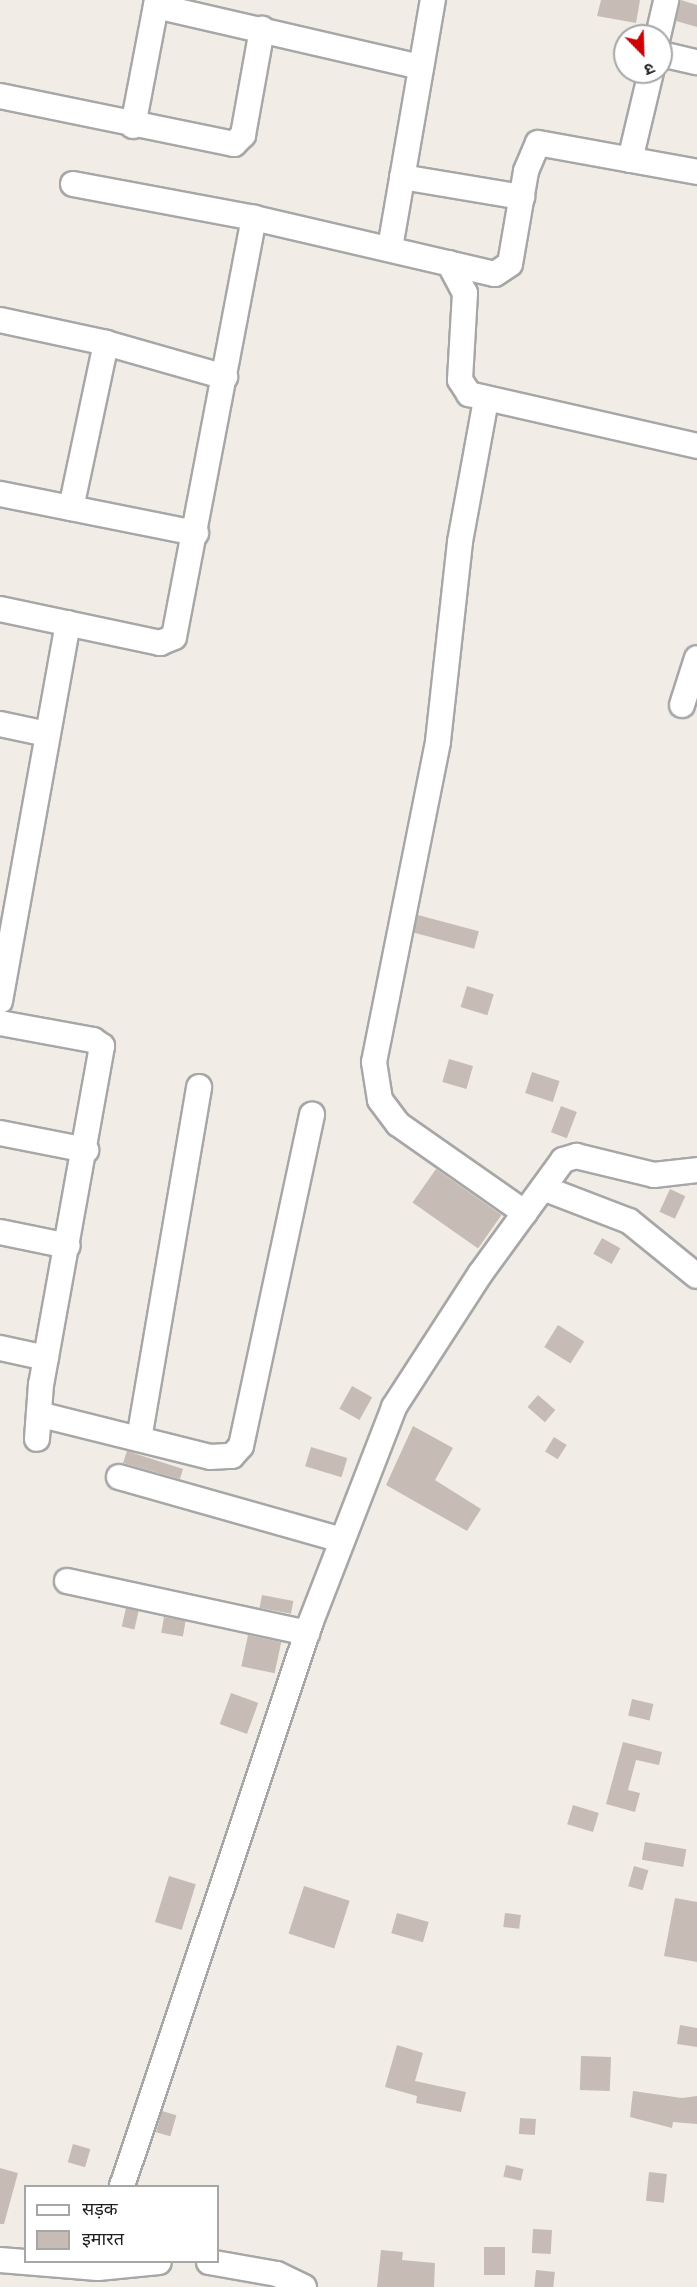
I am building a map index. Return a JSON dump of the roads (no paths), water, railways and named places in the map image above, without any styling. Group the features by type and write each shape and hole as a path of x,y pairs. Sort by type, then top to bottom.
{"street":[{"path":"390,248 433,0"},
{"path":"661,24 666,0"},
{"path":"133,126 157,3 421,67"},
{"path":"0,96 215,143 240,141 261,29"},
{"path":"673,57 697,62"},
{"path":"630,160 648,84"},
{"path":"73,184 254,218 495,274 507,270 530,155 538,143 697,172"},
{"path":"402,177 522,198"},
{"path":"0,609 167,642 177,628 254,218"},
{"path":"449,263 466,303 460,380 469,394 486,400 697,446"},
{"path":"0,320 106,343 225,377"},
{"path":"71,508 106,343"},
{"path":"486,400 460,542 438,742 374,1062 380,1100 398,1124 525,1213"},
{"path":"0,494 196,533"},
{"path":"0,1001 8,912 47,734 68,623"},
{"path":"682,705 697,658"},
{"path":"0,724 47,734"},
{"path":"0,1023 93,1040 102,1046 86,1150 46,1358 38,1439"},
{"path":"139,1439 199,1087"},
{"path":"42,1414 210,1456 232,1456 242,1446 312,1115"},
{"path":"0,1133 86,1150"},
{"path":"123,2185 307,1633 394,1407 525,1213 570,1155 644,1174 697,1170"},
{"path":"543,1188 629,1221 697,1276"},
{"path":"0,1232 68,1246"},
{"path":"0,1348 46,1358"},
{"path":"119,1477 341,1540"},
{"path":"67,1581 307,1633"},
{"path":"0,2260 24,2263"},
{"path":"24,2263 98,2272 153,2263"},
{"path":"215,2263 277,2274 304,2287"}]}
